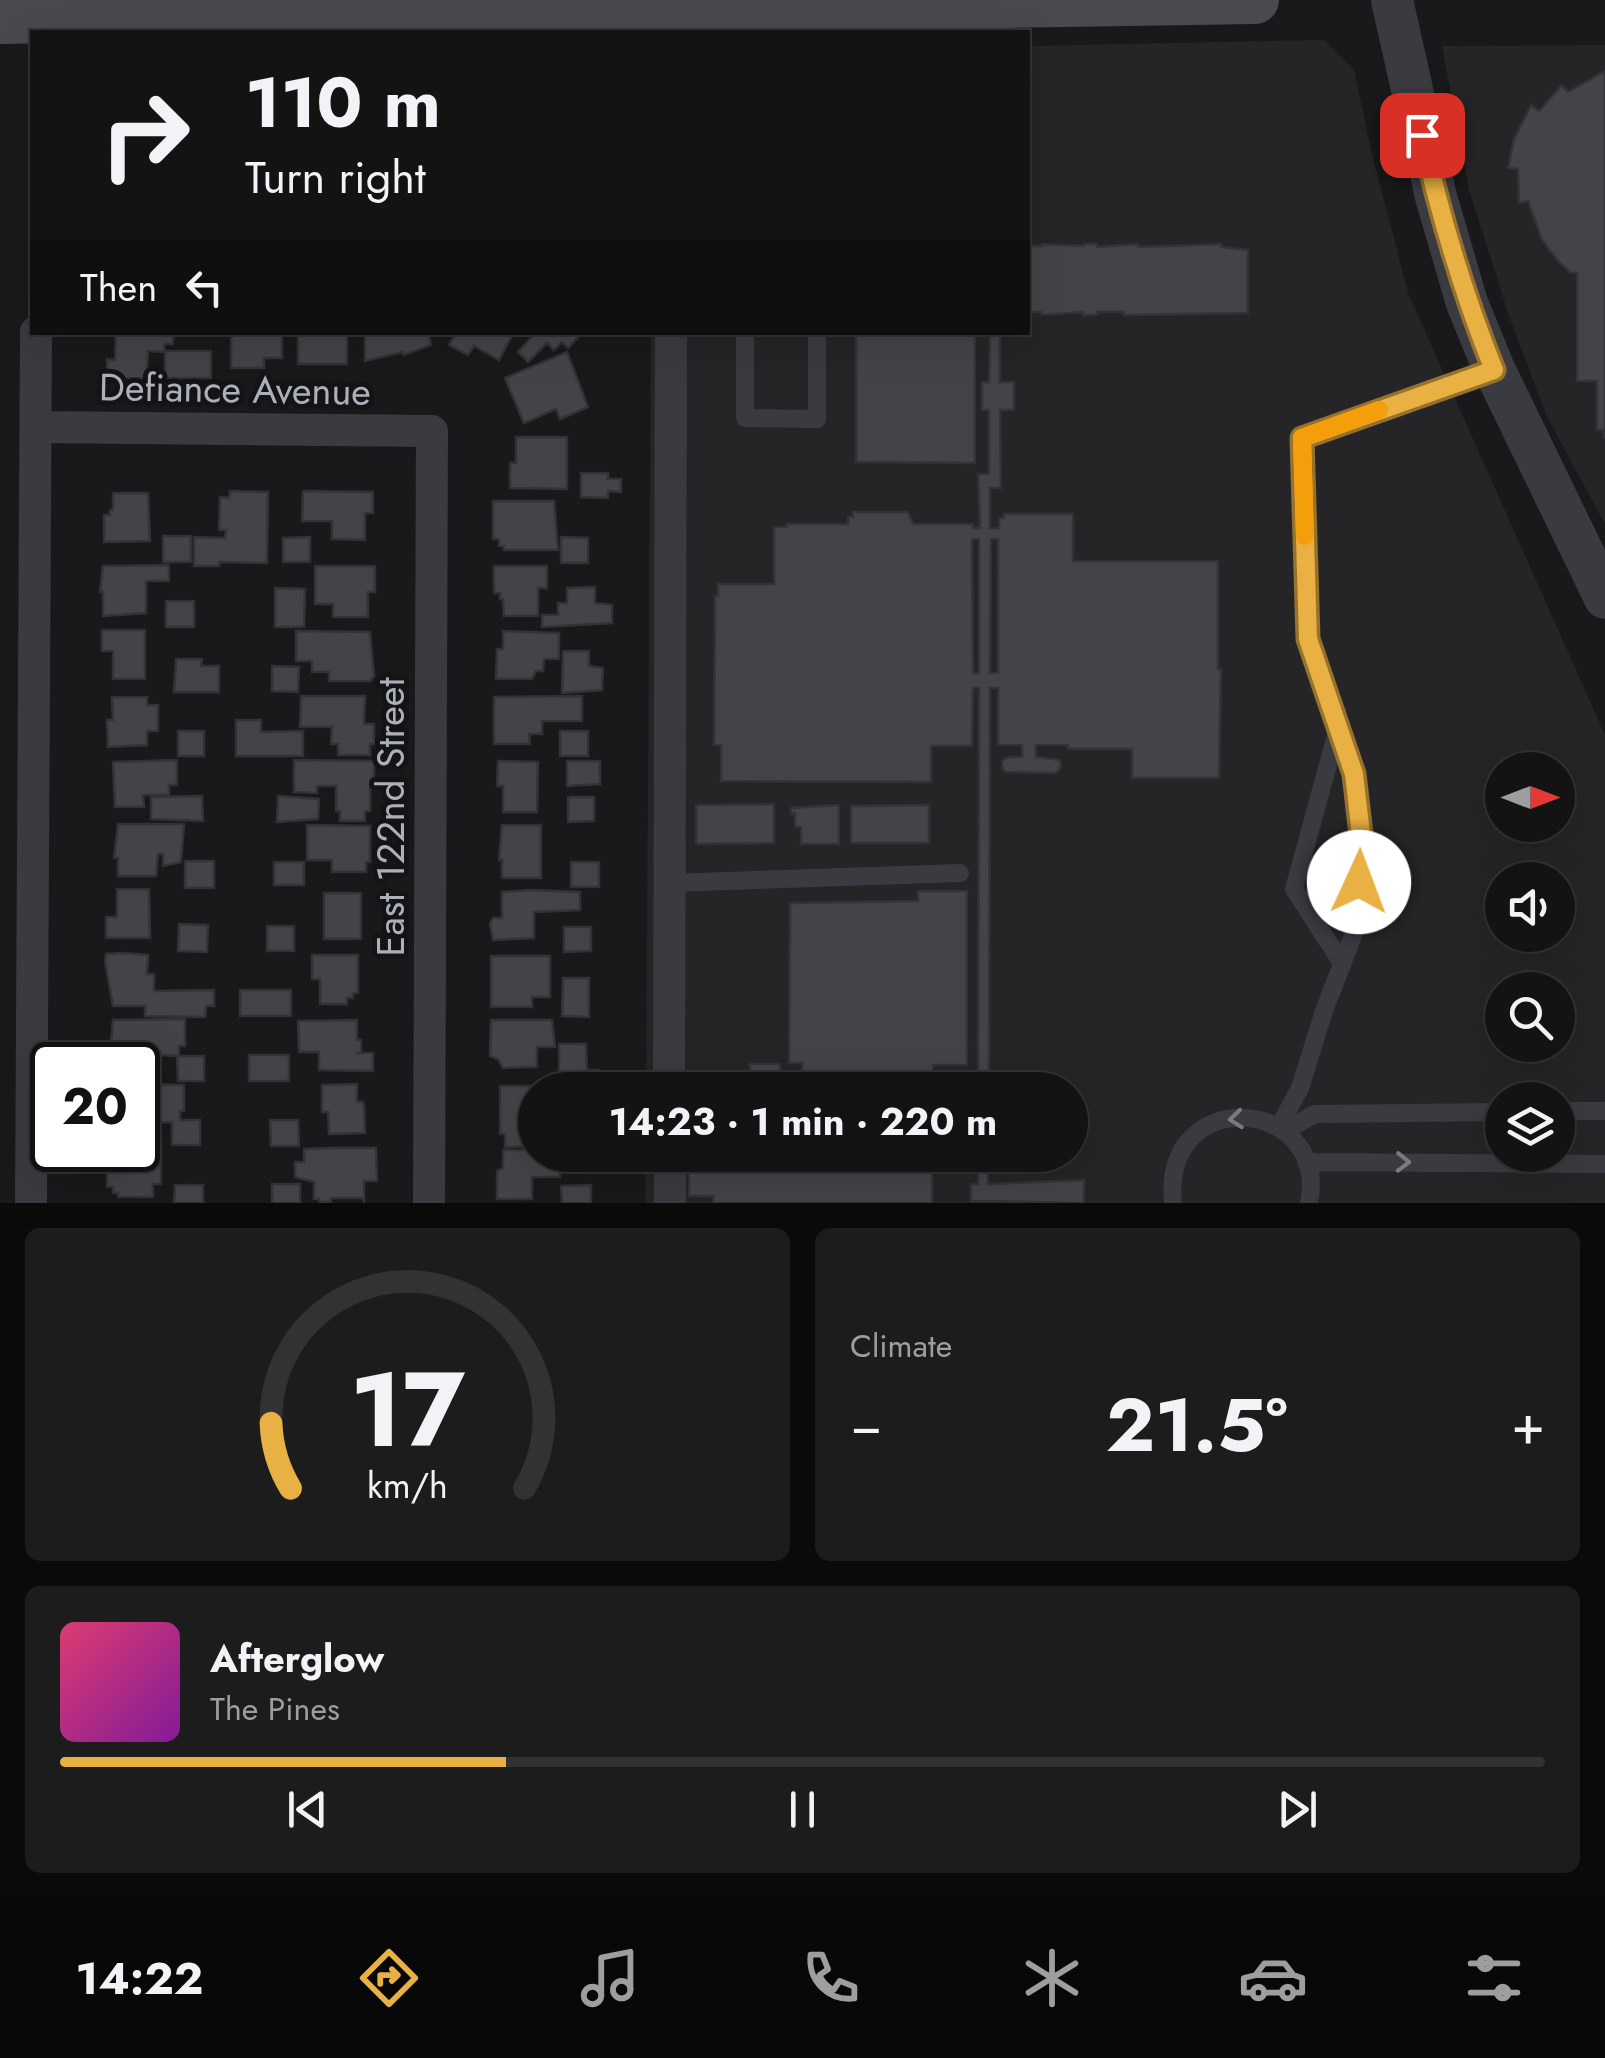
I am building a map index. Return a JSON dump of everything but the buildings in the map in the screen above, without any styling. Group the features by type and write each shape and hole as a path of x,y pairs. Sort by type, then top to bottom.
{"main road":[{"path":"22,24 673,21 963,3 1027,11 1255,0"}],"street":[{"path":"1392,0 1436,197 1467,302 1494,370 1605,598"},
{"path":"31,1203 36,335"},
{"path":"670,335 670,1072"},
{"name":"Defiance Avenue","path":"37,427 432,431"},
{"name":"East 122nd Street","path":"430,1203 432,431"},
{"path":"670,1172 670,1203"}],"lane":[{"path":"745,335 745,418 817,419 817,335"},
{"path":"1281,1129 1300,1088 1356,928 1362,843 1354,774 1308,639 1302,438 1494,370"},
{"path":"1338,728 1294,890 1342,964"},
{"path":"669,883 960,873"},
{"path":"1575,1112 1605,1111"},
{"path":"1281,1129 1315,1114 1485,1112"},
{"path":"1173,1203 1172,1174 1182,1148 1201,1128 1226,1117 1254,1117 1281,1129 1299,1146 1310,1171 1309,1203"},
{"path":"1306,1162 1605,1164"}],"shaded area":[{"path":"1324,40 1354,69 1408,293 1605,735 1605,1203 645,1203 646,1172 1088,1172 1088,1072 646,1072 651,335 1030,335 1030,46"},
{"path":"1605,45 1605,524 1547,417 1509,316 1469,190 1442,46"}],"slow traffic":[{"path":"1305,536 1302,438 1379,410"}],"route":[{"path":"1359,882 1362,843 1354,774 1308,639 1302,438 1494,370 1467,302 1422,135"}]}
